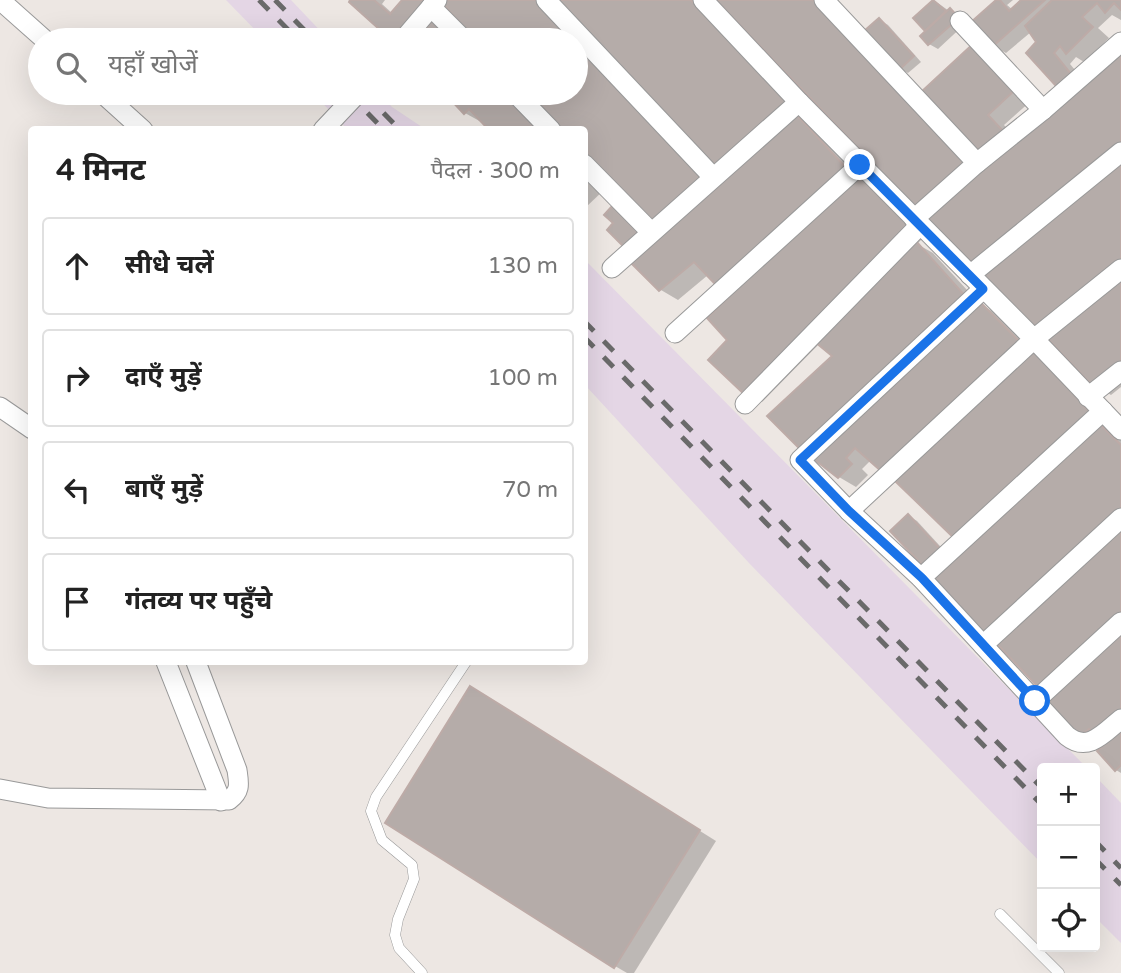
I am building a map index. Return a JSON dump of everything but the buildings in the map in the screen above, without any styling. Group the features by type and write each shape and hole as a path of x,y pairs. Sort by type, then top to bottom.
{"street":[{"path":"1,0 32,28"},
{"path":"546,0 572,28"},
{"path":"702,0 799,103 1121,430"},
{"path":"824,0 976,163"},
{"path":"413,28 434,3 454,28"},
{"path":"960,21 1043,110"},
{"path":"745,404 976,163 1043,110 1121,42"},
{"path":"588,45 713,177"},
{"path":"612,268 799,103"},
{"path":"115,105 139,126"},
{"path":"327,126 347,105"},
{"path":"527,105 547,126"},
{"path":"1121,152 976,282 800,460 849,511 922,578 1077,743 1093,741 1121,719"},
{"path":"675,333 860,165"},
{"path":"588,168 651,232"},
{"path":"849,511 1034,339 1121,269"},
{"path":"1088,397 1121,371"},
{"path":"0,407 28,426"},
{"path":"922,578 1103,411"},
{"path":"983,645 1121,518"},
{"path":"1035,701 1121,622"},
{"path":"167,665 221,801"},
{"path":"0,789 48,798 221,801 237,794 237,770 197,665"}],"lane":[{"path":"422,973 399,948 395,935 398,919 414,879 412,865 382,839 371,811 376,797 464,665"},
{"path":"1000,914 1056,972"}],"shaded area":[{"path":"226,0 291,0 318,28 253,28"},
{"path":"324,105 390,105 420,126 344,126"},
{"path":"588,263 1082,763 1037,763 1037,859 749,563 588,388"},
{"path":"1100,781 1121,803 1121,943 1100,922"}],"railway":[{"path":"259,0 286,28"},
{"path":"275,0 302,28"},
{"path":"360,105 380,126"},
{"path":"376,105 396,126"},
{"path":"588,325 1037,783"},
{"path":"588,341 1037,800"},
{"path":"1100,846 1121,868"},
{"path":"1100,864 1121,885"}],"route":[{"path":"860,165 983,289 800,460 849,511 922,578 1035,701"}]}
